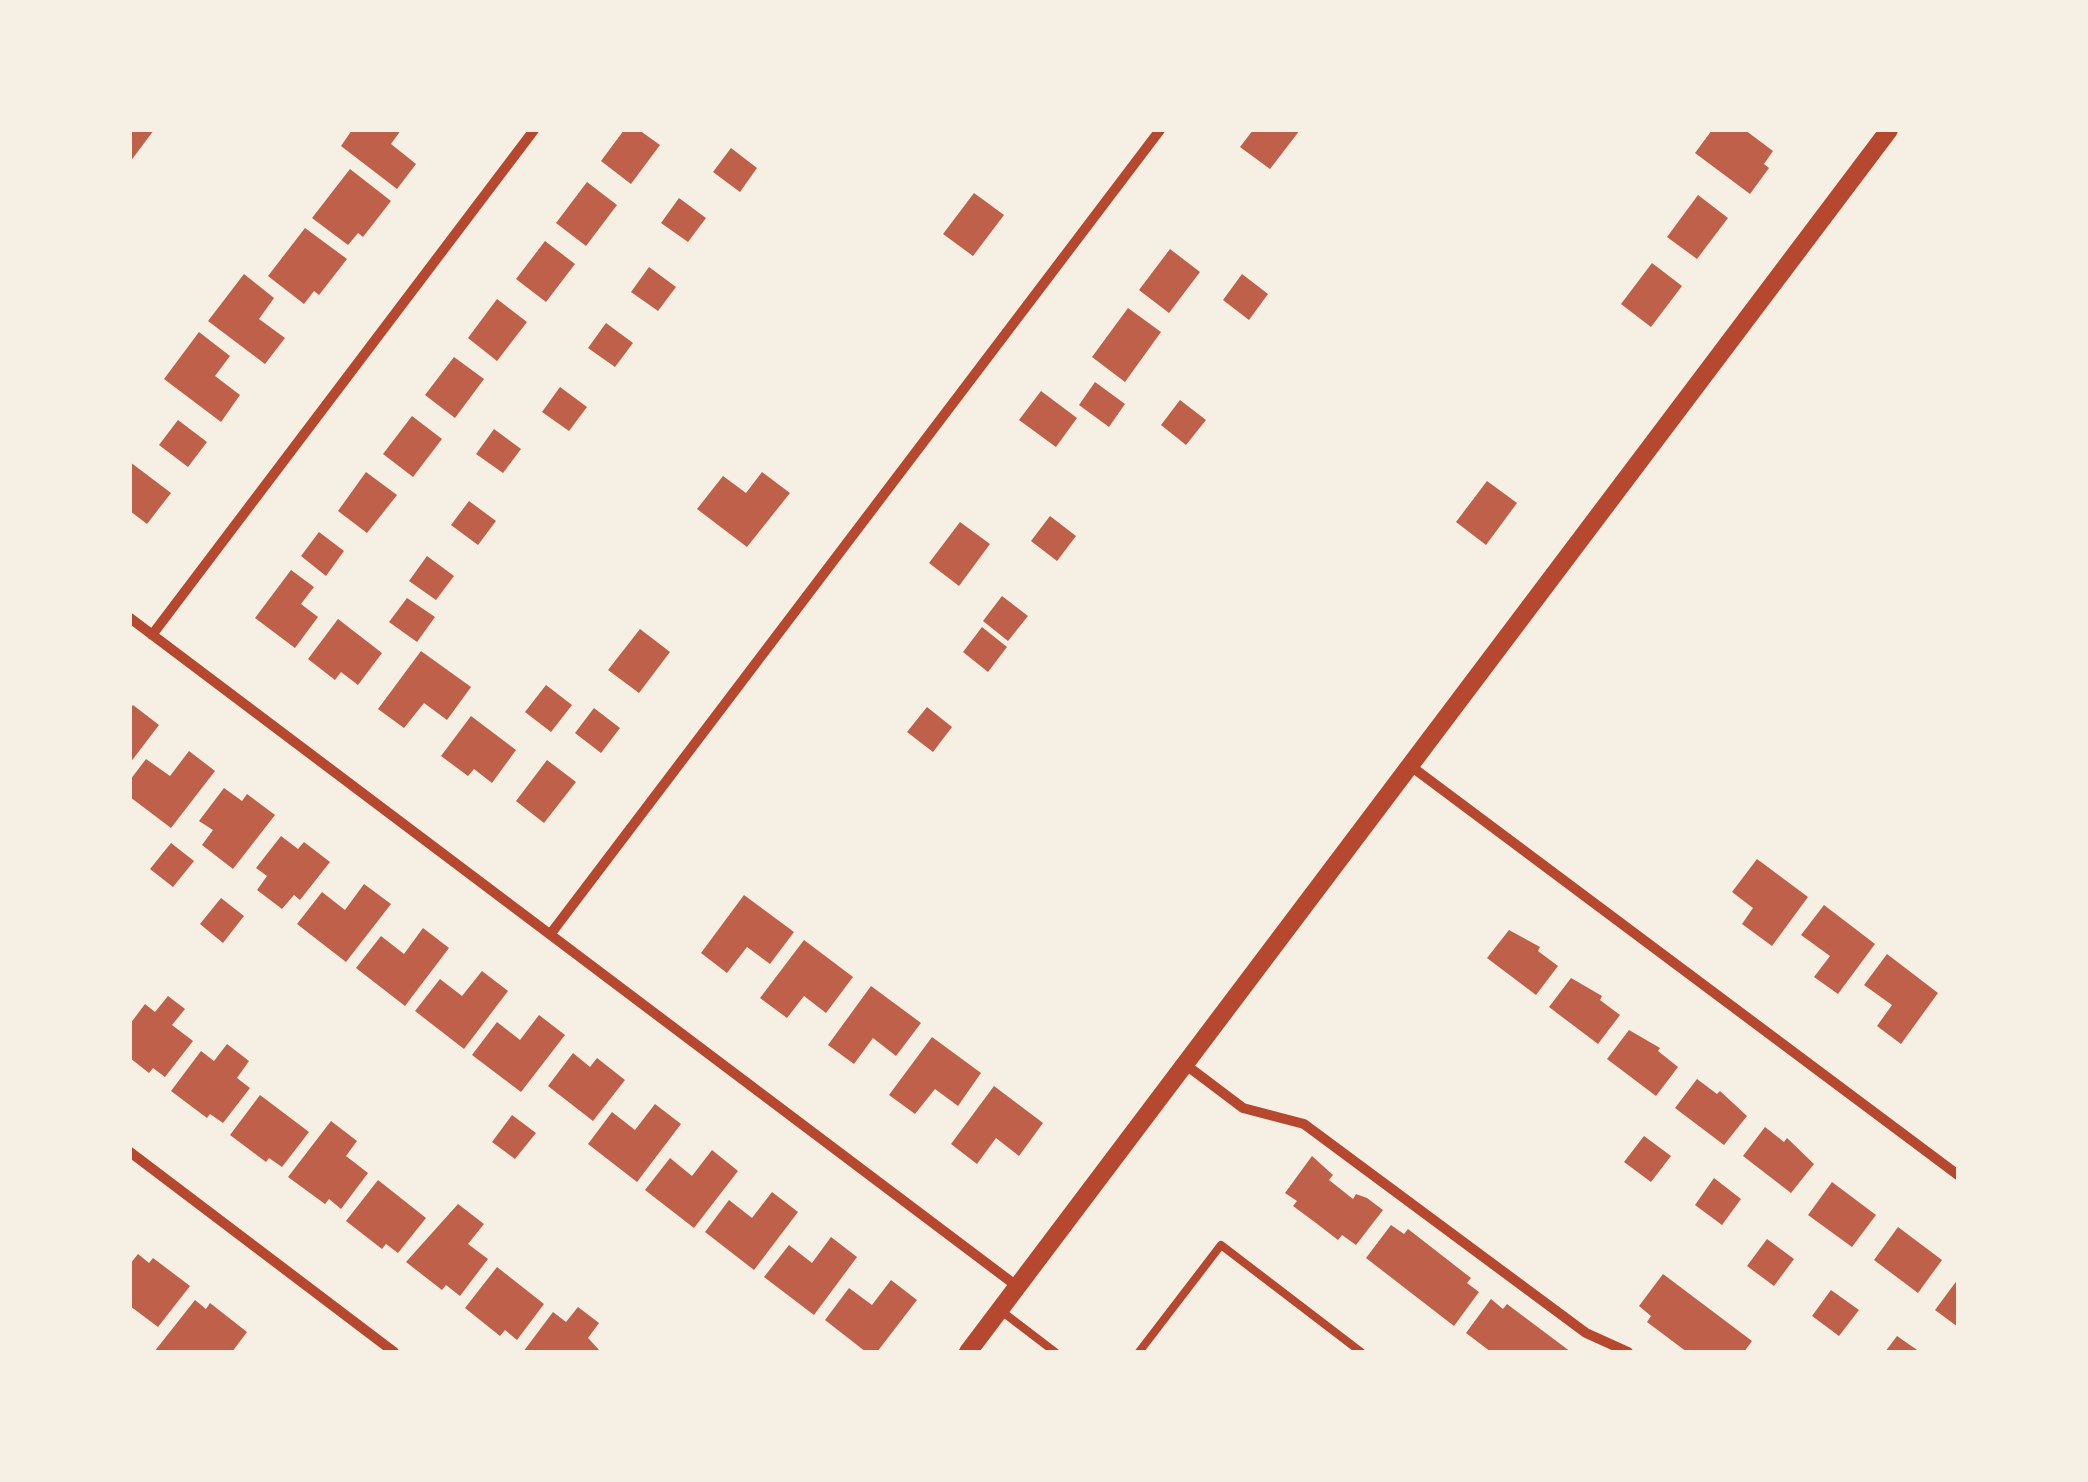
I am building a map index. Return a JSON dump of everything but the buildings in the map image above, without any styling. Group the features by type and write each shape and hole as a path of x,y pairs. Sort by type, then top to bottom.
{"street":[{"path":"152,635 534,130"},
{"path":"552,932 1160,130"},
{"path":"968,1352 1889,130"},
{"path":"130,618 552,932 1018,1287"},
{"path":"1412,767 1958,1175"},
{"path":"1186,1065 1242,1108 1304,1124 1586,1333 1628,1352"},
{"path":"130,1152 394,1352"}],"lane":[{"path":"1139,1352 1220,1245 1361,1352"},
{"path":"1000,1310 1055,1352"}]}
